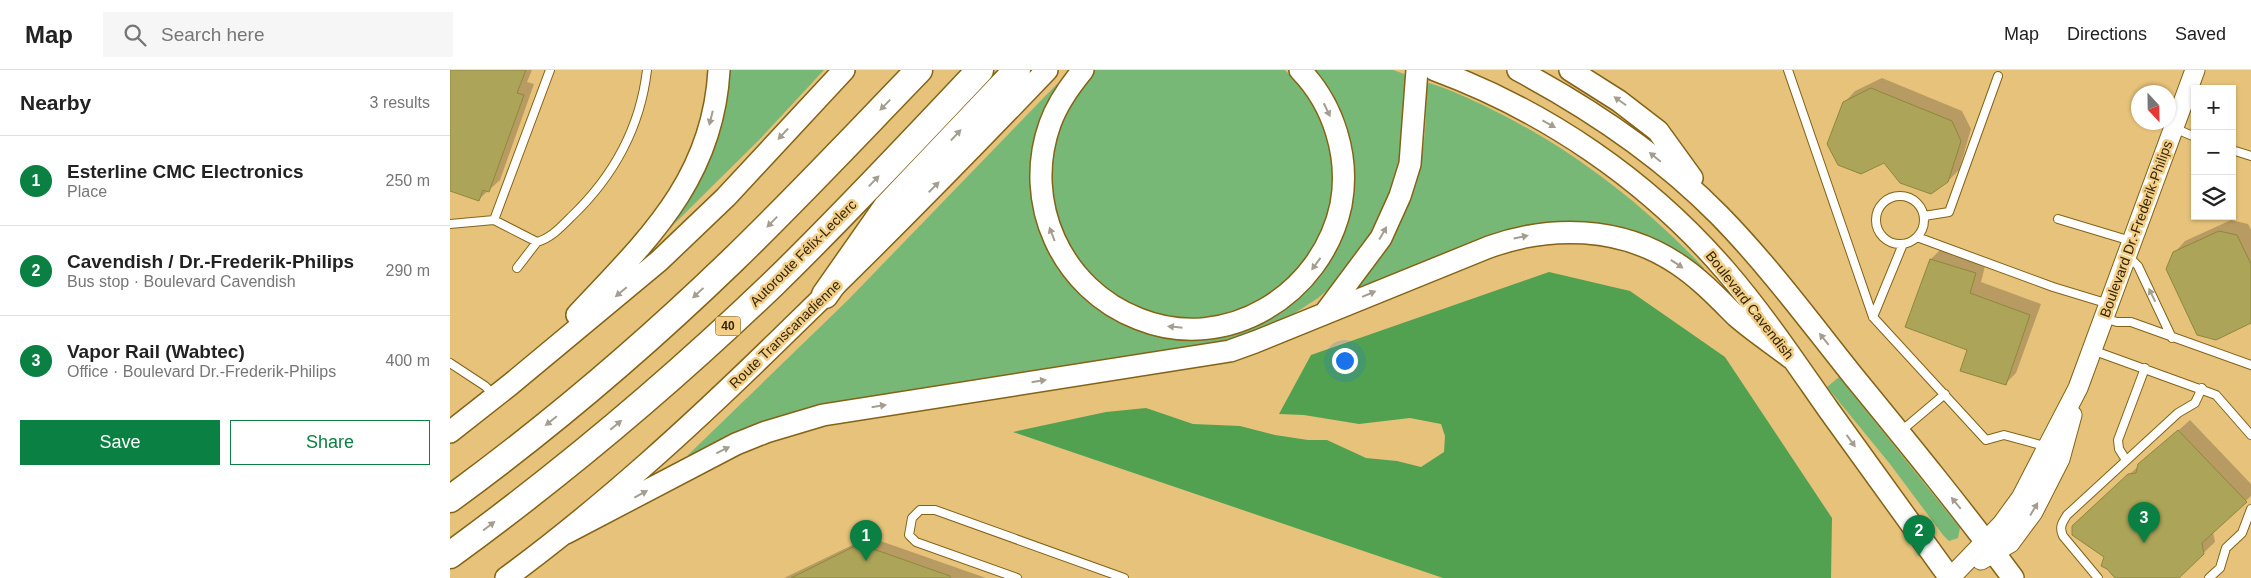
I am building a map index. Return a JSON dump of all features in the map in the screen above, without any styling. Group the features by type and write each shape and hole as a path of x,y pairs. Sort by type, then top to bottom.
{"highway":[{"path":"450,499 561,413 696,295 768,226 919,70"},
{"name":"Autoroute Félix-Leclerc","path":"450,555 564,468 687,364 813,244 980,70"},
{"path":"825,296 886,208 1018,70"}],"main road":[{"path":"504,390 650,237 668,213 686,185 704,144 715,99 719,70"},
{"path":"450,432 504,390 659,261 726,197 844,70"},
{"name":"Route Transcanadienne","path":"507,578 566,533 711,406 952,170 1047,70"},
{"path":"1083,70 1056,109 1044,145 1041,162 1042,201 1053,238 1080,280 1106,302 1140,320 1174,328 1191,329 1223,325 1273,306 1289,294 1307,276 1324,253 1332,234 1339,215 1344,179 1339,143 1326,106 1317,90 1300,70"},
{"path":"1324,313 1373,250 1388,226 1400,196 1410,164 1417,70"},
{"name":"Boulevard Cavendish","path":"1435,70 1494,95 1561,131 1640,187 1691,233 1723,268 1764,320 1950,578"},
{"path":"1518,70 1572,100 1619,130 1665,166 1717,213"},
{"path":"1570,70 1619,101 1658,131 1717,213 1782,287 2013,578"},
{"path":"566,533 729,447 803,420 1230,350 1255,342 1511,239 1552,232 1587,233 1623,239 1668,258 1699,280 1738,317 1791,358"}],"street":[{"name":"Boulevard Dr.-Frederik-Philips","path":"2176,122 2194,70"},
{"name":"Boulevard Dr.-Frederik-Philips","path":"1950,578 1990,547 2022,498 2078,388 2173,130"},
{"name":"Boulevard Dr.-Frederik-Philips","path":"1990,547 2010,543 2053,475 2064,449 2078,388"}],"lane":[{"path":"494,220 550,70"},
{"path":"517,268 537,242 551,235 574,214 601,184 619,159 639,111 647,70"},
{"path":"1788,70 1873,317 1986,440 2004,435 2048,447"},
{"path":"1924,216 1949,212 1998,76"},
{"path":"2176,129 2191,135"},
{"path":"2236,151 2251,156"},
{"path":"1903,196 1916,202 1924,216 1924,223 1917,237 1903,244 1895,244 1881,235 1876,220 1882,205 1888,200 1903,196"},
{"path":"2058,219 2129,249 2172,338"},
{"path":"450,224 494,220 537,242"},
{"path":"1917,237 2053,287 2106,311 2118,322 2131,322 2251,365"},
{"path":"1873,317 1903,244"},
{"path":"2092,350 2202,388 2216,395 2251,435"},
{"path":"450,363 485,386 504,390"},
{"path":"2126,460 2118,449 2118,440 2145,368"},
{"path":"2098,578 2063,536 2060,528 2067,516 2126,460 2178,413 2195,403 2202,388"},
{"path":"1899,433 1944,394"},
{"path":"2208,578 2220,568 2226,548 2242,533 2251,509"},
{"path":"1017,578 916,542 909,535 912,518 920,510 935,510 1124,578"}],"green space":[{"path":"727,70 824,70 760,139 670,228 668,227"},
{"path":"1094,70 1285,70 1308,97 1317,113 1330,146 1333,164 1331,200 1324,224 1306,258 1290,277 1242,308 1202,317 1163,314 1127,301 1096,278 1071,247 1056,209 1051,165 1055,138 1065,114"},
{"path":"1311,70 1393,70 1410,76 1403,157 1376,230 1331,287 1318,298 1278,324 1246,338 985,382 691,458 688,455 847,301 1057,84 1060,87 1040,221 1132,323 1263,319 1347,214"},
{"path":"1429,83 1452,91 1519,124 1604,178 1680,244 1704,268 1702,272 1576,224 1361,290 1359,284 1370,271 1397,228 1416,182 1423,145 1427,85"},
{"path":"1549,272 1630,291 1725,357 1832,518 1831,578 1443,578 1013,432 1106,412 1146,408 1193,424 1240,426 1275,435 1308,440 1327,440 1366,458 1397,461 1421,467 1444,452 1445,436 1441,424 1410,418 1359,424 1304,415 1279,414 1311,355"},
{"path":"1839,377 1960,528 1958,538 1949,541 1943,535 1890,464 1827,387"}],"building":[{"path":"450,70 526,70 517,93 524,95 489,192 483,190 479,201 450,191"},
{"path":"1871,88 1952,121 1961,141 1948,182 1931,194 1900,183 1884,163 1861,174 1838,165 1827,144 1843,102"},
{"path":"2219,231 2237,235 2251,264 2251,323 2216,340 2197,335 2166,269 2173,252"},
{"path":"1930,259 1976,273 1970,293 2030,315 2006,385 1960,371 1967,350 1905,327"},
{"path":"2178,430 2247,502 2202,543 2204,554 2179,578 2115,578 2107,569 2101,566 2104,557 2072,535 2072,526 2128,474 2136,473 2138,464"},
{"path":"859,544 950,576 950,578 791,578"}],"place":[{"name":"Vapor Rail (Wabtec)","path":"2144,543"},
{"name":"Cavendish / Dr.-Frederik-Philips","path":"1919,556"},
{"name":"Esterline CMC Electronics","path":"866,561"}]}
